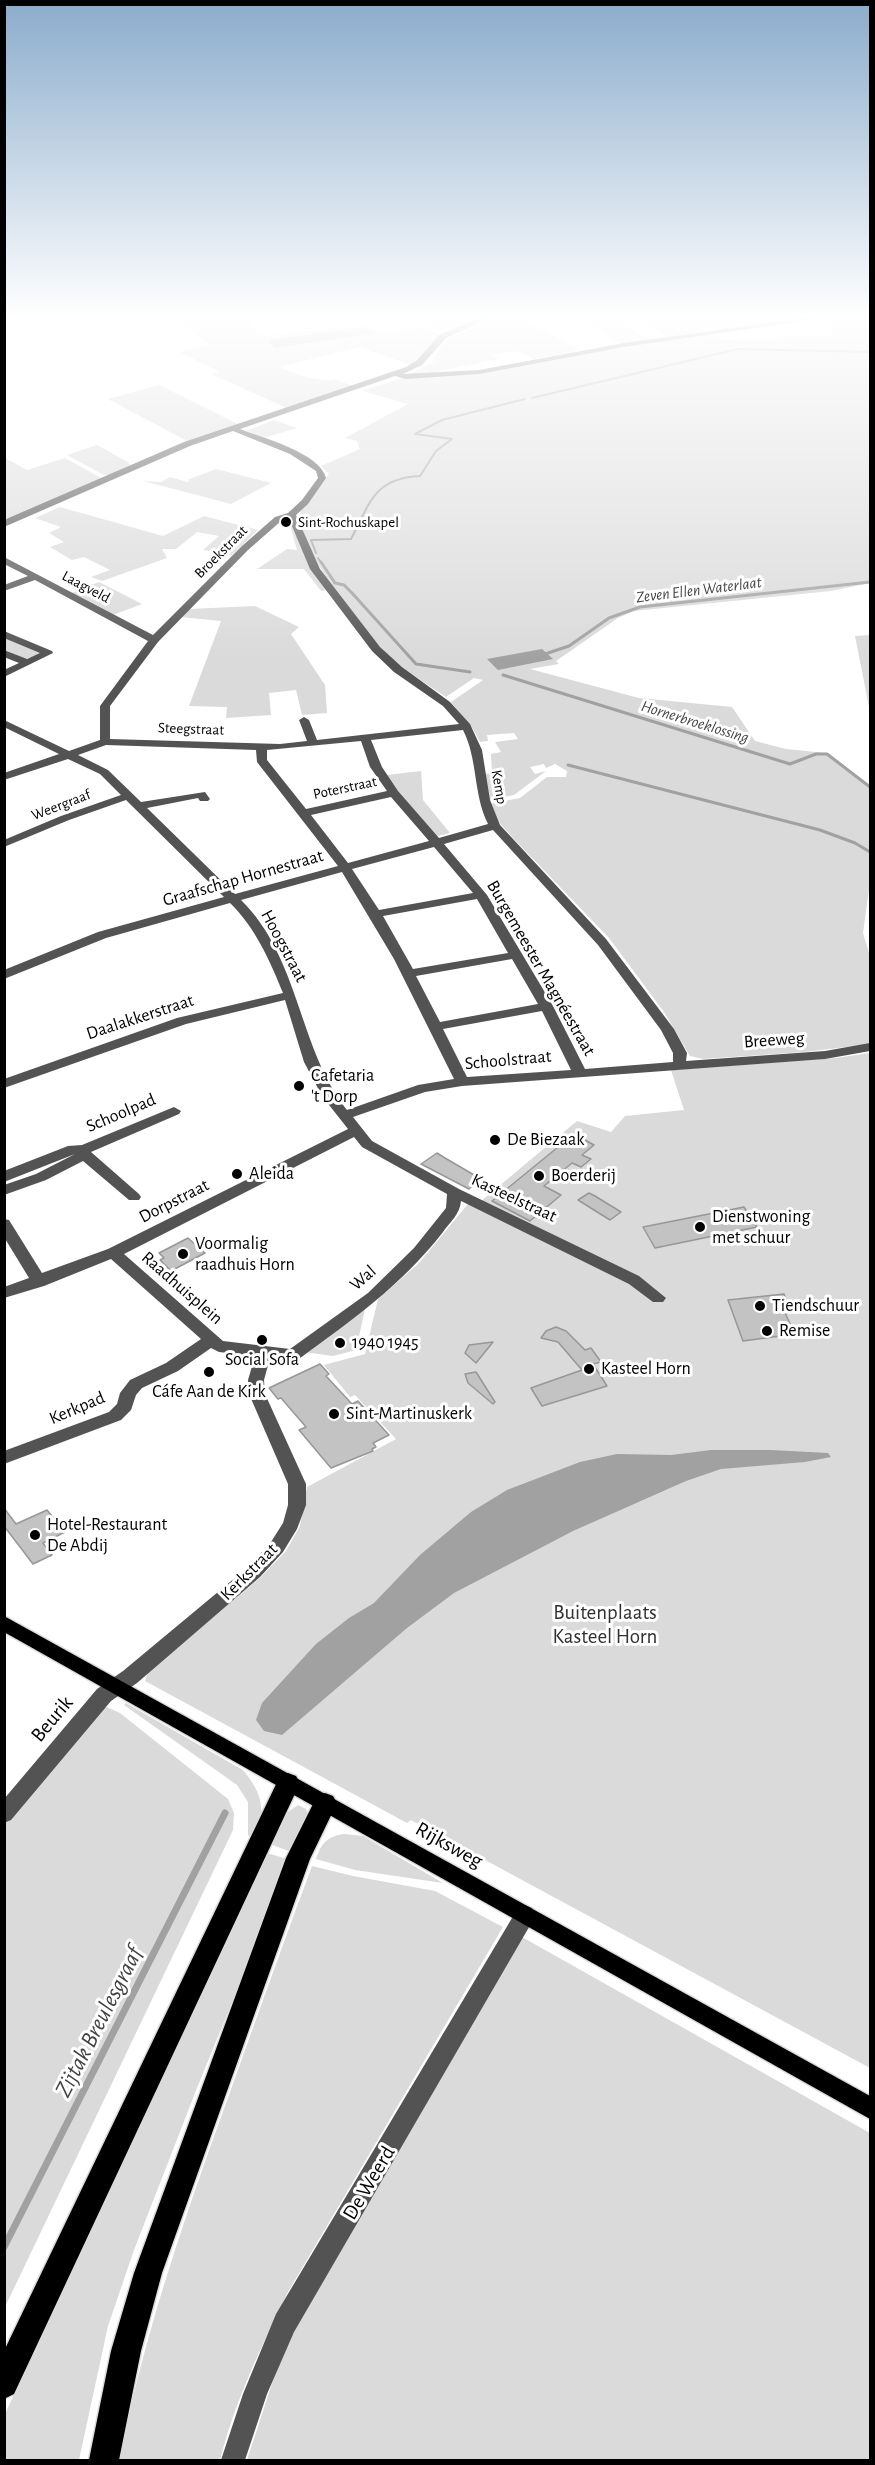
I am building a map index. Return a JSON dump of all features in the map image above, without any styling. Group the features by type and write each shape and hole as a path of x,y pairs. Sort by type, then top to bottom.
{"highway":[{"path":"4,2384 288,1783"},
{"path":"104,2460 126,2351 148,2273 298,1858 325,1803"}],"main road":[{"name":"Rijksweg","path":"4,1623 870,2108"}],"street":[{"path":"4,524 170,451 233,431"},
{"name":"Broekstraat","path":"105,742 105,706 154,640 245,548 278,519 291,515 305,502 321,478 320,470 293,452 239,431"},
{"name":"Kemp","path":"291,515 315,569 378,652 444,701 466,726 478,758 481,792 486,812 495,826 602,942 667,1029 680,1053 679,1066"},
{"name":"Laagveld","path":"4,560 154,640"},
{"path":"4,588 35,577"},
{"path":"4,634 48,653 4,674"},
{"path":"4,653 28,663"},
{"path":"304,720 313,743"},
{"name":"Hoogstraat","path":"4,723 104,772 234,899 263,936 290,995 311,1062 329,1096 355,1131"},
{"name":"Steegstraat","path":"4,777 105,742 262,747 466,726"},
{"name":"Burgemeester Magnéestraat","path":"365,738 376,767 394,793 482,895 546,1006 580,1073"},
{"path":"262,747 261,760 375,914 462,1082"},
{"name":"Poterstraat","path":"302,813 394,793"},
{"path":"139,806 201,794 204,799"},
{"name":"Weergraaf","path":"4,844 65,818 129,796"},
{"name":"Graafschap Hornestraat","path":"4,975 102,935 495,826"},
{"path":"375,914 482,895"},
{"path":"408,974 516,955"},
{"name":"Daalakkerstraat","path":"4,1084 182,1021 290,995"},
{"path":"435,1027 546,1006"},
{"name":"Breeweg","path":"679,1066 825,1055 870,1047"},
{"name":"Schoolstraat","path":"344,1116 423,1088 462,1082 679,1066"},
{"name":"Schoolpad","path":"4,1190 41,1176 84,1152 174,1111"},
{"name":"Kasteelstraat","path":"355,1131 367,1144 454,1192 634,1280 658,1299"},
{"name":"Dorpstraat","path":"4,1293 113,1253 355,1131"},
{"name":"Schoolpad","path":"4,1177 73,1149 84,1152 134,1197"},
{"name":"Wal","path":"264,1352 293,1355 373,1297 435,1232 453,1209 454,1192"},
{"path":"4,1224 39,1282"},
{"name":"Raadhuisplein","path":"113,1253 219,1346 264,1352"},
{"name":"Kerkpad","path":"4,1458 115,1416 125,1406 128,1394 136,1384 172,1367 212,1340"},
{"name":"Kerkstraat","path":"117,1687 254,1572 277,1547 291,1524 297,1505 297,1484 257,1394 256,1380 264,1352"},
{"name":"Beurik","path":"4,1814 104,1695 117,1687"},
{"name":"De Weerd","path":"233,2460 255,2394 285,2324 525,1915"}],"green space":[{"path":"168,431 220,431 187,441"},
{"path":"246,431 287,431 263,438"},
{"path":"358,431 870,431 870,583 831,591 634,611 618,618 556,661 559,664 530,669 639,698 732,707 755,741 786,749 826,753 870,788 870,882 863,933 870,956 870,1044 805,1052 703,1059 690,1056 664,1012 609,938 512,837 498,821 489,804 520,798 547,777 566,777 567,771 555,764 546,768 544,764 530,767 535,774 546,771 514,795 488,800 485,774 492,773 491,754 501,752 495,742 518,739 514,733 487,735 488,741 480,742 473,729 451,702 483,680 474,678 446,697 412,674 365,631 321,569 303,529 300,512 329,474 321,466 360,449 357,441 345,438"},
{"path":"97,445 130,465 111,475 104,475 67,455"},
{"path":"5,458 27,470 65,458 103,479 5,521"},
{"path":"216,469 271,483 231,504 143,481 161,482 170,477 187,482 190,481 187,480"},
{"path":"60,507 163,536 204,516 258,530 232,555 203,550 219,536 197,532 176,549 162,549 167,558 102,581 91,577 110,570 84,557 72,560 50,547 64,542 49,533 61,527 35,518"},
{"path":"282,520 292,520 326,590 321,591 304,569 257,569 287,549 297,550 290,525 278,524 265,535"},
{"path":"99,582 142,604 113,615 72,593"},
{"path":"255,606 299,627 291,634 325,685 327,713 302,715 296,690 269,693 271,715 226,718 227,707 189,706 221,621 181,617 189,609"},
{"path":"870,635 870,712 855,636"},
{"path":"5,636 43,653 25,659 5,650"},
{"path":"421,771 423,800 450,833 437,836 405,802 387,775"},
{"name":"Buitenplaats Kasteel Horn","path":"870,1053 870,2068 411,1820 407,1823 145,1681 148,1672 261,1577 286,1551 300,1526 307,1487 396,1439 355,1395 350,1397 324,1365 365,1354 378,1299 419,1263 468,1204 474,1207 577,1121 611,1132 625,1116 684,1110 671,1070 836,1058"},
{"path":"365,1309 356,1350 333,1356 304,1352"},
{"path":"126,1703 243,1770 255,1786 260,1802 260,1819 254,1838 248,1835 248,1802 237,1785 124,1705"},
{"path":"102,1705 120,1713 228,1799 234,1813 233,1830 5,2307 5,1823"},
{"path":"298,1805 306,1809 309,1818 294,1853 267,1843 278,1819"},
{"path":"344,1834 363,1836 443,1883 355,1870 316,1859 325,1842"},
{"path":"264,1852 290,1860 134,2250 108,2326 79,2460 5,2460 5,2414"},
{"path":"312,1866 435,1891 503,1927 288,2292 241,2395 220,2460 119,2460 129,2412 167,2274 213,2138"},
{"path":"522,1937 870,2133 870,2460 247,2460 279,2362 314,2291"}],"shaded area":[{"path":"542,649 553,659 498,670 487,659"},
{"path":"711,1450 828,1453 831,1457 805,1462 721,1469 686,1481 573,1531 454,1593 407,1628 282,1735 264,1731 256,1720 262,1703 316,1644 349,1618 374,1603 420,1555 471,1512 507,1490 580,1462 617,1454 671,1455"}],"building":[{"name":"Boerderij","path":"574,1134 594,1145 582,1155 591,1159 581,1167 572,1163 544,1186 561,1195 530,1221 492,1201"},
{"path":"437,1153 481,1179 469,1189 421,1164"},
{"path":"589,1193 621,1212 610,1220 578,1200"},
{"name":"Dienstwoning met schuur","path":"744,1207 757,1227 655,1248 643,1227"},
{"name":"Voormalig raadhuis Horn","path":"188,1238 205,1253 171,1271 160,1260 164,1258 159,1253"},
{"path":"784,1294 791,1312 785,1313 795,1334 743,1341 728,1300"},
{"name":"Kasteel Horn","path":"556,1327 566,1331 585,1350 591,1348 601,1362 593,1364 607,1386 542,1406 531,1388 582,1370 558,1342 541,1338 546,1331"},
{"path":"493,1342 476,1363 465,1353 469,1345"},
{"name":"Sint-Martinuskerk","path":"320,1364 329,1374 326,1376 352,1404 358,1401 389,1435 373,1443 376,1447 372,1449 373,1451 331,1468 299,1430 306,1427 281,1398 278,1399 269,1388"},
{"path":"476,1372 495,1402 493,1404 468,1383 465,1374"},
{"name":"Hotel-Restaurant De Abdij","path":"4,1508 16,1524 47,1510 65,1532 43,1543 52,1555 33,1564 4,1526"}],"waterway":[{"name":"Hornerbroeklossing","path":"316,553 311,540 351,539 369,504 383,487 405,478 420,476 436,451 452,439 415,434 421,431"},
{"name":"Hornerbroeklossing","path":"318,558 322,564"},
{"name":"Hornerbroeklossing","path":"321,562 335,583 344,585 416,664 470,672"},
{"name":"Zeven Ellen Waterlaat","path":"542,655 569,646 609,618 640,607 870,582"},
{"name":"Hornerbroeklossing","path":"503,675 790,764 816,754 827,754 870,787"},
{"name":"Hornerbroeklossing","path":"568,765 820,830 855,843 870,852"},
{"name":"Zijtak Breulesgraaf","path":"4,2247 225,1813"}],"place":[{"name":"Sint-Rochuskapel","path":"286,522"},
{"name":"Cafetaria 't Dorp","path":"299,1086"},
{"name":"De Biezaak","path":"495,1140"},
{"name":"Aleida","path":"237,1174"},
{"name":"Boerderij","path":"539,1176"},
{"name":"Dienstwoning met schuur","path":"700,1227"},
{"name":"Voormalig raadhuis Horn","path":"183,1254"},
{"name":"Tiendschuur","path":"760,1306"},
{"name":"Remise","path":"767,1331"},
{"name":"Social Sofa","path":"262,1340"},
{"name":"1940 1945","path":"340,1343"},
{"name":"Kasteel Horn","path":"589,1369"},
{"name":"Cáfe Aan de Kirk","path":"209,1372"},
{"name":"Sint-Martinuskerk","path":"334,1414"},
{"name":"Hotel-Restaurant De Abdij","path":"35,1535"}]}
